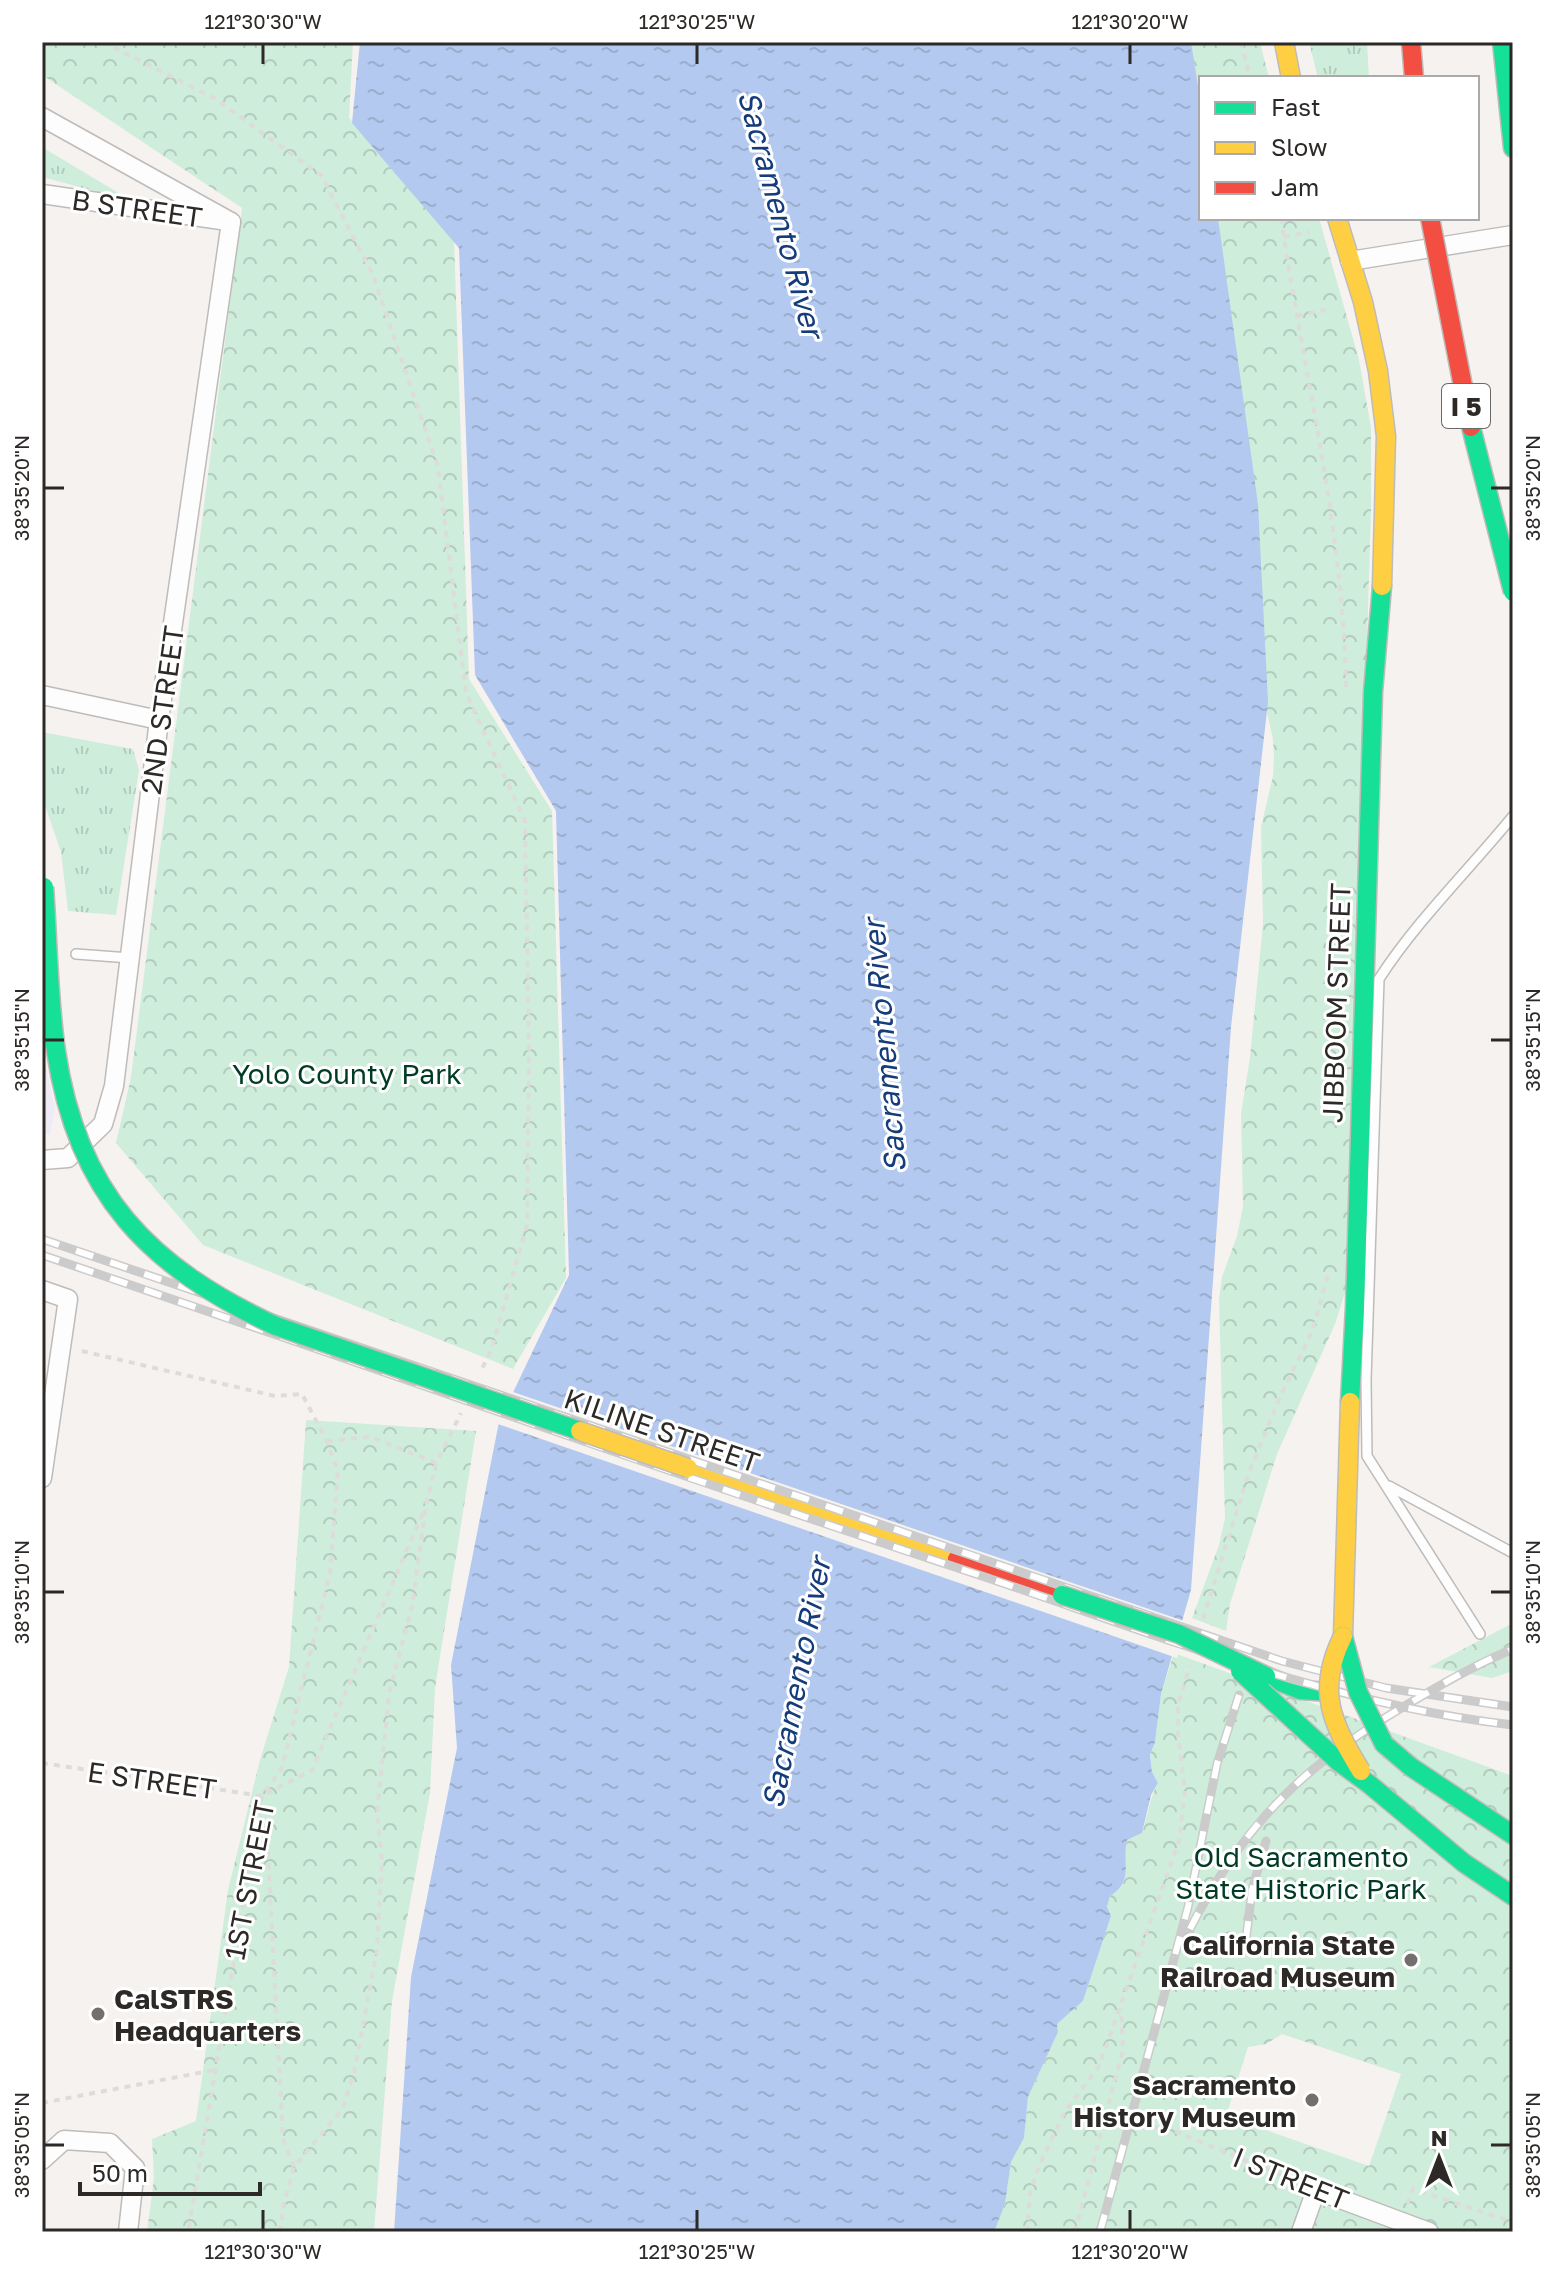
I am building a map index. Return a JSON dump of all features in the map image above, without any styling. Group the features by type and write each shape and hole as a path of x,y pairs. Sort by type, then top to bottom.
{"main road":[{"path":"1284,42 1291,76"},
{"path":"1411,42 1414,76"},
{"path":"1502,42 1513,148"},
{"name":"JIBBOOM STREET","path":"1338,220 1363,302 1378,371 1386,436 1382,581 1373,692 1355,1307 1347,1450 1345,1615 1343,1636 1330,1665 1329,1692 1344,1743 1369,1784"},
{"name":"I 5","path":"1430,220 1462,390 1513,592"},
{"name":"KILINE STREET","path":"43,879 56,1052 76,1137 92,1172 136,1235 169,1266 222,1303 276,1326 1152,1625 1213,1649 1279,1683 1300,1690 1329,1692"},
{"path":"1343,1636 1353,1684 1384,1744"},
{"path":"1213,1649 1249,1678 1339,1762 1464,1863 1513,1896"},
{"path":"1329,1692 1411,1767 1513,1835"}],"street":[{"path":"42,117 231,222"},
{"name":"B STREET","path":"42,194 231,222"},
{"name":"2ND STREET","path":"42,1160 68,1158 103,1124 114,1086 159,720 231,222"},
{"path":"1350,261 1513,235"},
{"path":"42,695 159,720"},
{"path":"42,1290 68,1299 42,1478"},
{"path":"42,2160 64,2140 110,2143 135,2168 128,2232"},
{"path":"1301,2232 1316,2190"},
{"name":"I STREET","path":"1316,2190 1429,2232"}],"lane":[{"path":"1480,1634 1367,1456 1366,1380 1379,979 1400,946 1513,816"},
{"path":"76,954 130,958"},
{"path":"1388,1485 1513,1553"}],"path":[{"path":"103,42 214,98 321,175 373,275 438,467 466,693 525,821 529,1050 527,1225 492,1348"},
{"path":"1241,42 1250,76"},
{"path":"1281,220 1333,531 1345,630 1346,699"},
{"path":"1284,237 1309,232"},
{"path":"1297,316 1325,310"},
{"path":"1227,1548 1260,1441 1320,1311 1330,1265"},
{"name":"1ST STREET","path":"62,1346 275,1396 302,1394 327,1441 338,1472 330,1573 282,1768 262,1796 258,1814 188,2232"},
{"path":"280,2232 294,2167 343,2108 354,2073 377,1950 382,1860 377,1814 389,1694 412,1606 426,1505 436,1464 371,1437 327,1441"},
{"path":"262,1796 312,1770 426,1505"},
{"path":"1027,2232 1030,2193 1039,2166 1064,2113 1099,2066 1179,1841 1185,1792 1178,1704"},
{"name":"E STREET","path":"42,1763 262,1796"},
{"path":"258,1814 267,1835 283,2139 294,2167"},
{"path":"1075,2232 1123,2049 1121,2006"},
{"path":"42,2103 214,2070"},
{"name":"I STREET","path":"1104,2124 1167,2128 1316,2190"},
{"path":"1413,2189 1513,2222"}],"shaded area":[{"path":"42,1048 55,1109 50,1135 42,1132"}],"green space":[{"name":"Yolo County Park","path":"42,42 353,42 349,118 454,239 469,679 552,811 566,1278 513,1369 203,1245 116,1143 131,1077 242,208 42,75"},
{"path":"1175,42 1260,42 1268,76 1199,76 1199,171"},
{"path":"1309,42 1367,42 1369,76 1318,76"},
{"path":"42,147 132,201 42,177"},
{"path":"1208,220 1320,220 1359,360 1371,427 1348,1283 1335,1324 1277,1454 1230,1604 1226,1631 1192,1618 1219,1545 1225,1518 1219,1300 1222,1277 1237,1236 1243,1206 1241,1114 1263,924 1261,827 1273,776 1274,757"},
{"path":"42,732 133,749 139,770 116,915 68,911 61,852 42,797"},
{"path":"306,1420 476,1431 435,1688 430,1793 392,2001 374,2232 147,2232 154,2178 152,2139 196,2121 228,1890 260,1760 289,1667"},
{"path":"1513,1623 1513,1671 1492,1678 1429,1667"},
{"name":"Old Sacramento State Historic Park","path":"1174,1653 1513,1776 1513,2232 994,2232 1005,2204 1011,2162 1024,2138 1028,2097 1058,2032 1057,2024 1083,2001 1111,1916 1107,1908 1110,1896 1125,1879 1127,1840 1142,1833 1158,1783 1152,1772 1150,1755 1155,1742 1161,1694","holes":["1282,2034 1401,2074 1369,2166 1226,2116 1248,2047 1266,2044"]}],"water":[{"name":"Sacramento River","path":"360,42 1191,42 1199,92 1199,220 1218,220 1258,504 1268,702 1231,1027 1191,1590 1161,1694 1155,1742 1150,1755 1152,1772 1158,1783 1151,1795 1142,1833 1127,1840 1125,1878 1110,1896 1107,1907 1111,1916 1083,2001 1057,2024 1058,2032 1028,2097 1024,2138 1011,2162 1005,2204 994,2232 394,2232 411,1977 457,1748 451,1665 499,1422 569,1275 556,811 475,675 459,248 352,123"}],"pier":[{"path":"510,1391 1187,1622 1177,1658 495,1423"}],"railway":[{"path":"42,1239 1282,1661 1386,1688 1513,1707"},
{"path":"42,1255 1241,1664 1376,1701 1513,1725"},
{"path":"1190,1929 1211,1890 1258,1824 1312,1770 1377,1723 1451,1679 1513,1649"},
{"path":"1100,2232 1188,1907 1217,1764 1239,1695"},
{"path":"1246,1939 1252,1890 1266,1841"}],"traffic: fast":[{"path":"1502,42 1513,148"},
{"path":"1471,427 1513,592"},
{"path":"1350,1402 1373,692 1382,586"},
{"path":"44,887 53,1031 66,1101 81,1146 101,1185 126,1220 156,1251 191,1278 276,1326 580,1431"},
{"path":"1062,1595 1179,1634 1266,1676"},
{"path":"1343,1636 1358,1692 1384,1744"},
{"path":"1240,1671 1339,1762 1369,1784"},
{"path":"1266,1676 1300,1690 1329,1692"},
{"path":"1384,1744 1411,1767 1513,1835"},
{"path":"1369,1784 1464,1863 1513,1896"}],"traffic: slow":[{"path":"1284,42 1291,76"},
{"path":"1338,220 1363,302 1378,371 1386,436 1382,586"},
{"path":"1343,1636 1350,1402"},
{"path":"580,1431 688,1468"},
{"path":"688,1468 957,1559"},
{"path":"1343,1636 1330,1673 1329,1690 1335,1721 1361,1771"}],"traffic: jam":[{"path":"1411,42 1414,76"},
{"path":"1430,220 1471,427"},
{"path":"957,1559 1062,1595"}],"place":[{"name":"California State Railroad Museum","path":"1411,1960"},
{"name":"CalSTRS Headquarters","path":"98,2014"},
{"name":"Sacramento History Museum","path":"1312,2100"}]}
